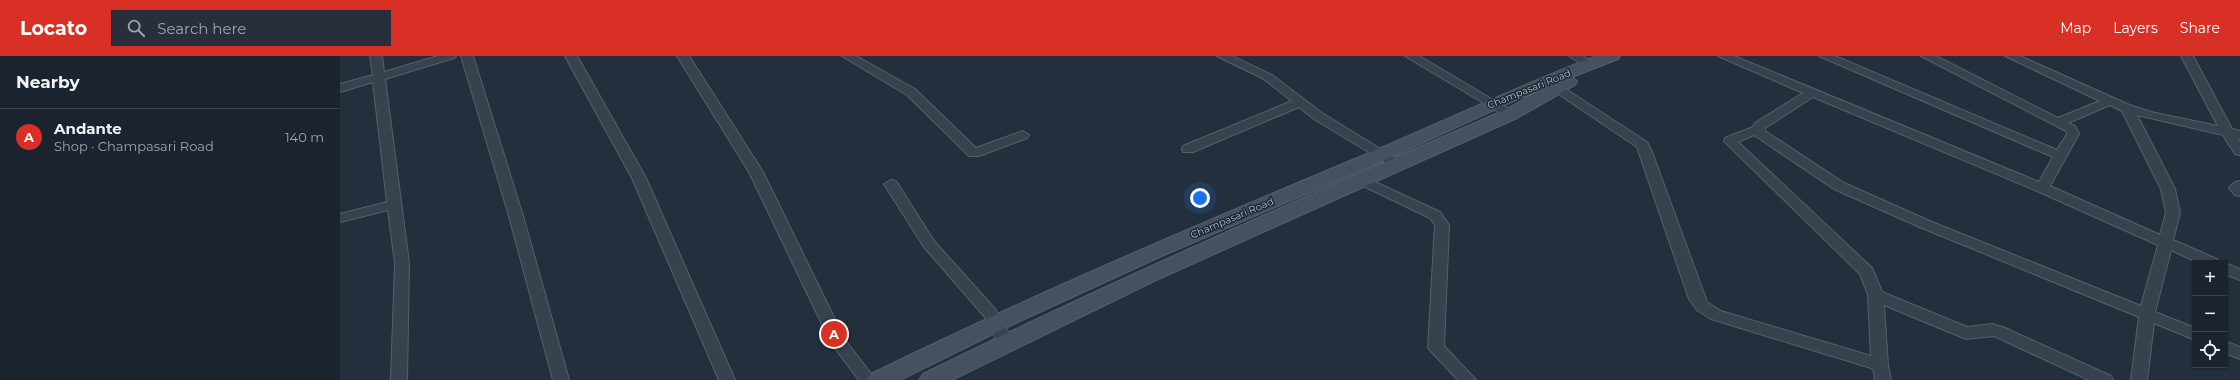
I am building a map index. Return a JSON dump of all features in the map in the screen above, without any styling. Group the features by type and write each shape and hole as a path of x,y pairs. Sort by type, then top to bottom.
{"main road":[{"name":"Champasari Road","path":"931,380 1006,342 1362,180 1390,159 1493,103 1543,82 1582,61 1612,56"},
{"name":"Champasari Road","path":"879,380 995,323 1155,251 1390,159 1511,114 1557,89 1582,61"}],"street":[{"path":"376,56 402,263 399,380"},
{"path":"340,88 450,56"},
{"path":"467,56 516,216 562,380"},
{"path":"571,56 639,178 727,380"},
{"path":"683,56 756,172 839,343 868,380"},
{"path":"848,56 911,92 974,153 1022,135"},
{"path":"1223,56 1268,77 1318,116 1390,159"},
{"path":"1411,56 1511,114"},
{"path":"1724,56 1810,94 2042,188 2205,260"},
{"path":"1825,56 2061,156"},
{"path":"1927,56 2071,129 2073,134 2042,188"},
{"path":"2011,56 2127,108 2234,134"},
{"path":"2187,56 2234,134 2240,152"},
{"path":"1557,89 1637,141 1646,152 1697,299 1702,306 1716,315 1880,365"},
{"path":"1810,94 1758,128 1730,141 1866,272 1876,295 1880,365 1883,380"},
{"path":"2059,122 2110,101"},
{"path":"1188,149 1301,102"},
{"path":"2127,108 2168,189 2173,213 2147,314 2139,380"},
{"path":"1758,128 1761,134 1839,186 1927,225 2192,333"},
{"path":"1362,180 1435,215 1442,225 1436,348 1468,380"},
{"path":"891,184 930,244 990,313 1006,342"},
{"path":"2240,185 2236,188 2240,192"},
{"path":"340,218 395,204"},
{"path":"2228,269 2240,275"},
{"path":"1876,295 1966,333 1994,330 2105,380"},
{"path":"2228,348 2240,353"}],"place":[{"name":"Andante","path":"834,334"}]}
